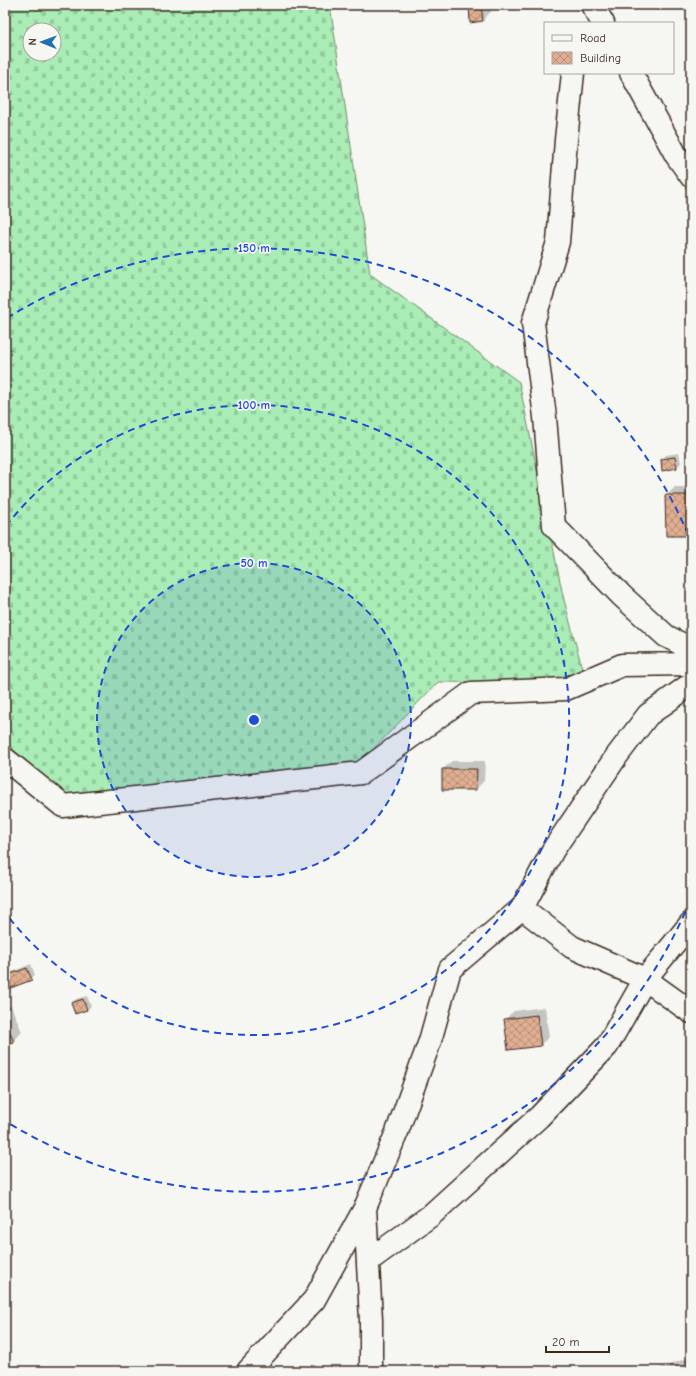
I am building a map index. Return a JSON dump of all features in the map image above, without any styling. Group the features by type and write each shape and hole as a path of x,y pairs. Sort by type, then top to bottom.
{"street":[{"path":"573,74 558,242 533,323 545,417 554,526 622,596 666,636 691,649"},
{"path":"632,74 676,155 691,176"},
{"path":"5,759 63,806 361,773 471,693 566,690 622,665 691,664"},
{"path":"248,1371 314,1300 365,1208 397,1132 430,1041 450,969 522,908 553,850 616,757 648,715 691,684"},
{"path":"522,908 572,947 645,979 691,1012"},
{"path":"368,1261 430,1216 539,1117 607,1046 645,979 691,923"},
{"path":"365,1208 371,1320 371,1371"}],"green space":[{"path":"15,5 330,5 370,274 519,382 563,596 585,679 541,683 438,682 359,764 67,795 10,747 5,729 5,8"}],"building":[{"path":"469,5 481,5 483,21 470,23"},
{"path":"675,457 677,468 662,471 661,459"},
{"path":"665,495 691,495 691,536 666,536"},
{"path":"442,769 477,769 476,790 442,790"},
{"path":"27,968 32,980 5,990 5,976"},
{"path":"83,999 87,1010 75,1014 71,1003"},
{"path":"537,1015 541,1046 508,1050 504,1019"},
{"path":"5,1020 14,1042 5,1045"}]}
